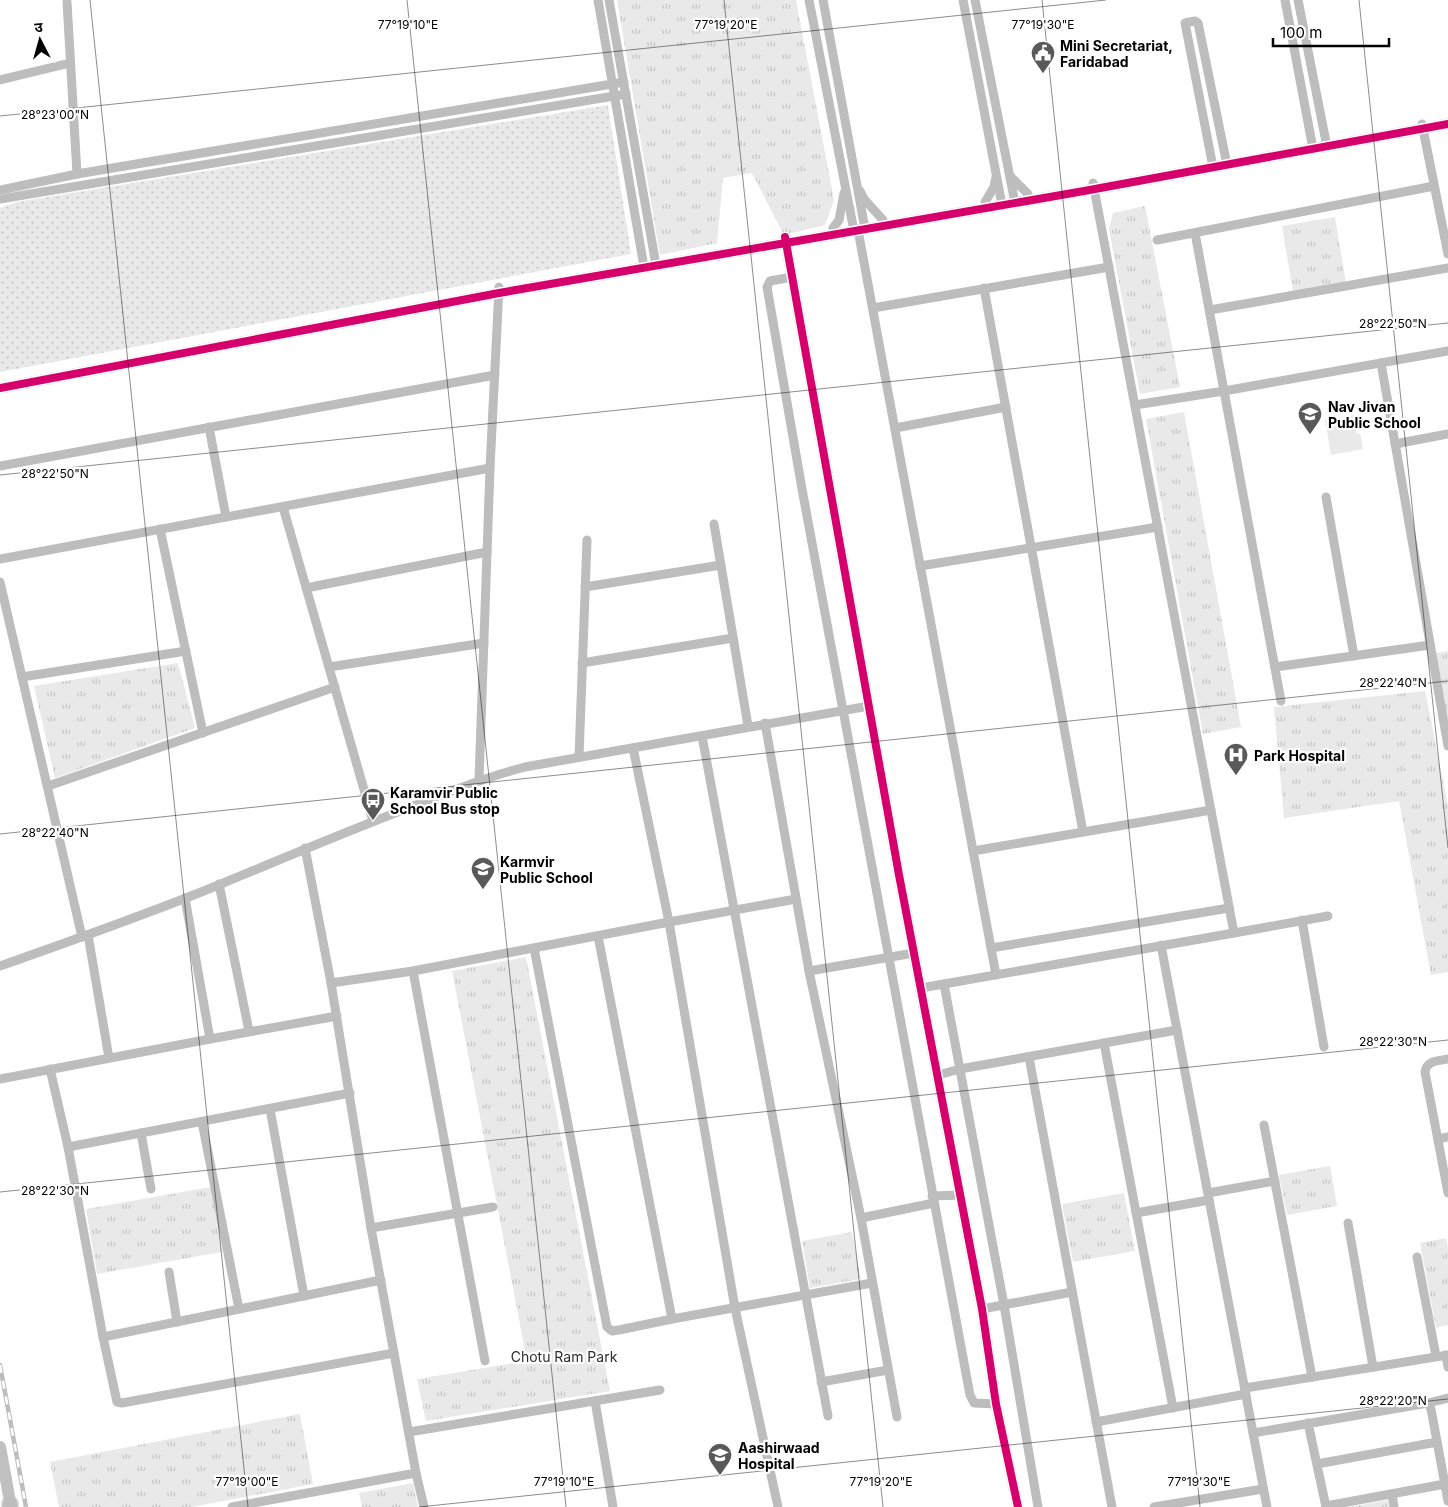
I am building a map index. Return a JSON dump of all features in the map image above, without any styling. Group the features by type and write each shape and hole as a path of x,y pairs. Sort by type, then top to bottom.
{"main road":[{"path":"0,1447 10,1506"}],"street":[{"path":"598,0 644,265"},
{"path":"609,0 656,262"},
{"path":"808,0 844,181 859,227"},
{"path":"823,0 855,182 859,227 873,308 996,975"},
{"path":"963,0 1002,202"},
{"path":"975,0 1015,200"},
{"path":"1285,0 1312,146"},
{"path":"1298,0 1326,144"},
{"path":"67,2 77,174"},
{"path":"1212,164 1185,23 1195,21 1198,23 1227,162"},
{"path":"0,80 70,63"},
{"path":"0,190 77,174 624,82"},
{"path":"0,198 626,94"},
{"path":"0,382 499,290 1227,162 1422,126 1448,119"},
{"path":"1422,126 1448,124"},
{"path":"1422,126 1448,254"},
{"path":"985,202 994,187 997,176"},
{"path":"1010,176 1028,194"},
{"path":"833,228 839,220 843,201 844,181"},
{"path":"855,182 864,199 883,220"},
{"path":"1015,200 1028,194 1094,186"},
{"path":"1094,186 1234,933"},
{"path":"1157,240 1434,186"},
{"path":"786,240 833,228 859,227 883,220 985,202 1002,202"},
{"path":"1195,233 1281,701"},
{"path":"786,240 914,953 982,1309 996,1404 1018,1507"},
{"path":"873,308 1109,267"},
{"path":"1210,310 1448,268"},
{"path":"792,277 770,281 767,287 802,489 970,1395 974,1403 996,1404"},
{"path":"984,288 1083,832"},
{"path":"479,780 490,468 499,290"},
{"path":"0,388 499,290"},
{"path":"1135,405 1448,351"},
{"path":"1381,362 1448,746"},
{"path":"0,466 495,375"},
{"path":"895,428 1006,407"},
{"path":"209,427 226,517"},
{"path":"1395,444 1448,434"},
{"path":"0,559 490,468"},
{"path":"1326,497 1354,656"},
{"path":"283,507 374,821"},
{"path":"714,524 748,726"},
{"path":"920,566 1158,527"},
{"path":"160,529 203,733"},
{"path":"579,757 586,540"},
{"path":"306,588 487,552"},
{"path":"585,588 721,565"},
{"path":"0,582 85,936 109,1058"},
{"path":"582,662 733,638"},
{"path":"329,667 484,643"},
{"path":"1275,667 1430,645"},
{"path":"22,677 186,651"},
{"path":"48,786 335,687"},
{"path":"0,966 184,898 479,780 525,766 869,706"},
{"path":"765,723 809,971 861,1218 896,1417"},
{"path":"702,736 828,1416"},
{"path":"633,748 669,922 736,1308 778,1507"},
{"path":"973,851 1211,810"},
{"path":"305,848 337,1016 371,1228 416,1473 424,1507"},
{"path":"219,884 249,1031"},
{"path":"184,898 210,1038"},
{"path":"331,983 413,971 796,899"},
{"path":"991,948 1229,908"},
{"path":"921,988 1328,916"},
{"path":"1302,920 1324,1047"},
{"path":"598,936 672,1319"},
{"path":"1161,945 1267,1507"},
{"path":"534,948 607,1327 612,1331 619,1330 872,1283"},
{"path":"809,971 914,953"},
{"path":"413,971 485,1360"},
{"path":"944,984 1004,1305 1038,1507"},
{"path":"0,1079 210,1038 337,1016"},
{"path":"938,1075 1029,1056 1177,1030"},
{"path":"1104,1043 1173,1408"},
{"path":"1029,1056 1112,1507"},
{"path":"1448,1059 1433,1062 1426,1067 1425,1072 1448,1193"},
{"path":"50,1069 68,1148 117,1402 122,1403 394,1353"},
{"path":"68,1148 350,1093"},
{"path":"270,1109 304,1296"},
{"path":"202,1122 239,1309"},
{"path":"1264,1125 1312,1377"},
{"path":"141,1134 151,1189"},
{"path":"1438,1139 1448,1137"},
{"path":"1136,1213 1275,1181"},
{"path":"861,1218 961,1195"},
{"path":"371,1228 493,1207"},
{"path":"1348,1224 1374,1367"},
{"path":"1417,1257 1443,1355 1448,1367"},
{"path":"169,1272 177,1322"},
{"path":"103,1337 381,1280"},
{"path":"982,1309 1072,1292"},
{"path":"1096,1422 1173,1408 1312,1377 1443,1355"},
{"path":"821,1382 888,1370"},
{"path":"409,1432 660,1390"},
{"path":"1253,1434 1448,1398"},
{"path":"595,1401 613,1507"},
{"path":"1428,1403 1431,1409 1448,1502"},
{"path":"1308,1423 1326,1507 1445,1484"},
{"path":"1317,1464 1437,1442"},
{"path":"232,1507 281,1503 416,1473"},
{"path":"1154,1507 1263,1489"},
{"path":"1392,1494 1394,1507"}],"green space":[{"path":"617,0 796,0 834,200 825,225 784,235 752,173 723,178 717,243 660,255"},
{"path":"608,105 631,254 0,372 0,208 17,202"},
{"path":"1145,206 1180,387 1140,394 1109,229 1113,213"},
{"path":"1335,217 1346,283 1293,292 1282,226"},
{"path":"1184,412 1241,727 1203,734 1146,419"},
{"path":"1354,415 1357,434 1360,433 1363,449 1331,455 1325,420"},
{"path":"1448,651 1448,720 1436,653"},
{"path":"178,663 195,728 55,778 34,686"},
{"path":"1425,691 1448,806 1448,972 1431,975 1399,801 1284,818 1274,707"},
{"name":"Chotu Ram Park","path":"526,957 610,1391 426,1421 417,1379 527,1361 452,971"},
{"path":"1330,1166 1337,1206 1287,1215 1279,1175"},
{"path":"211,1187 222,1252 97,1274 86,1209"},
{"path":"1124,1193 1135,1251 1073,1262 1062,1204"},
{"path":"852,1232 861,1279 810,1288 802,1241"},
{"path":"1446,1238 1448,1247 1448,1325 1436,1328 1420,1243"},
{"path":"300,1414 313,1484 192,1507 59,1507 50,1462"},
{"path":"413,1483 418,1507 362,1507 359,1493"},
{"path":"1388,1500 1389,1507 1350,1507"}],"railway":[{"path":"0,1365 26,1507"}],"cycle path":[{"path":"0,388 499,293 1084,191 1448,124"},
{"path":"785,237 899,875 982,1309 996,1404 1018,1507"}],"place":[{"name":"Mini Secretariat, Faridabad","path":"1043,74"},
{"name":"Nav Jivan Public School","path":"1310,435"},
{"name":"Park Hospital","path":"1236,776"},
{"name":"Karamvir Public School Bus stop","path":"373,821"},
{"name":"Karmvir Public School","path":"483,890"},
{"name":"Aashirwaad Hospital","path":"720,1476"}]}
